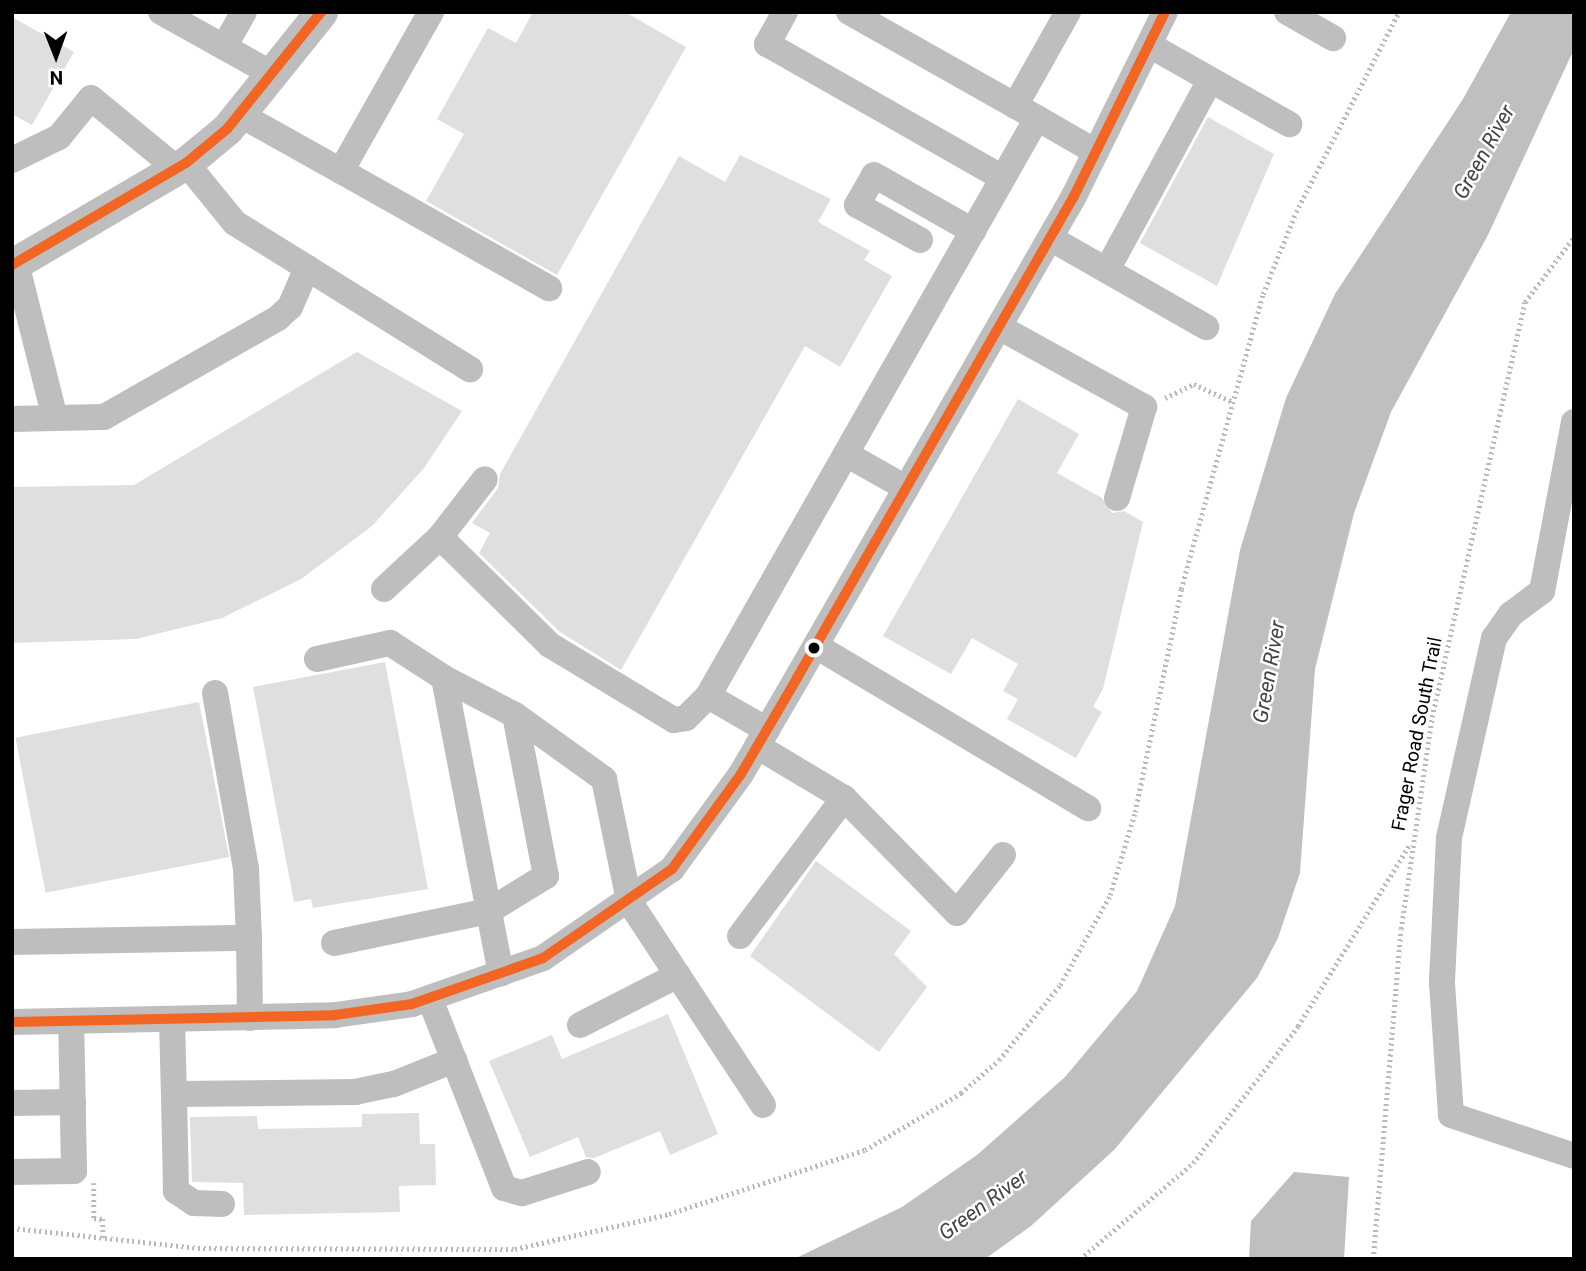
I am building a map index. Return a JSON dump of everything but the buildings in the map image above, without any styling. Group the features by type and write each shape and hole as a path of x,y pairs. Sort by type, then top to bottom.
{"main road":[{"path":"14,264 181,166 239,114 274,75 321,12"}],"street":[{"path":"161,12 274,75"},
{"path":"224,47 244,12"},
{"path":"341,171 431,12"},
{"path":"785,12 767,44 1003,178"},
{"path":"849,12 1096,152"},
{"path":"440,537 550,645 674,720 686,718 708,696 1003,178 1026,112 1068,12"},
{"path":"12,1022 335,1015 430,999 543,958 673,869 762,738 816,646 1050,238 1151,46 1165,12"},
{"path":"1287,12 1333,38"},
{"path":"1151,46 1289,124"},
{"path":"1107,270 1210,80"},
{"path":"12,160 59,137 91,98 181,166 235,223 470,369"},
{"path":"239,114 550,288"},
{"path":"920,240 857,205 874,175 973,231"},
{"path":"1050,238 1206,327"},
{"path":"14,264 54,418"},
{"path":"12,419 104,417 278,318 290,307 307,268"},
{"path":"999,327 1144,407 1116,498"},
{"path":"1574,422 1542,591 1511,614 1494,638 1448,838 1442,983 1451,1115 1574,1156"},
{"path":"846,454 906,488"},
{"path":"384,589 440,537 485,478"},
{"path":"317,659 390,643 444,678 515,715 604,779 629,901 763,1105"},
{"path":"816,646 1088,808"},
{"path":"444,678 501,974"},
{"path":"215,692 246,869 250,1018"},
{"path":"708,696 844,798 957,913 1003,855"},
{"path":"334,943 489,911 546,876 515,715"},
{"path":"740,936 844,798"},
{"path":"12,942 249,938"},
{"path":"580,1025 678,975"},
{"path":"430,999 504,1188 522,1193 587,1172"},
{"path":"172,1020 176,1191 194,1203 222,1204"},
{"path":"12,1172 74,1171 71,1021"},
{"path":"174,1094 355,1091 394,1084 454,1060"},
{"path":"12,1103 73,1102"}],"path":[{"name":"Frager Road South Trail","path":"1373,1259 1411,842 1432,717 1525,302 1574,237"},
{"path":"1144,407 1194,384 1231,401"},
{"path":"1080,1259 1193,1163 1298,1026 1411,842"},
{"path":"74,1171 94,1177 94,1218 103,1219 103,1240"}],"water":[{"name":"Green River","path":"1511,12 1574,12 1574,49 1488,235 1391,412 1354,513 1315,669 1300,873 1278,938 1257,978 1115,1149 1031,1226 985,1259 794,1259 902,1207 977,1155 1065,1077 1137,991 1175,906 1240,550 1286,398 1335,294 1463,99"},
{"path":"1294,1172 1349,1177 1344,1259 1249,1259 1251,1221"}],"transit line":[{"path":"12,265 186,163 227,129 321,12"},
{"path":"12,1022 335,1015 412,1004 543,958 672,869 741,774 797,678 1074,196 1165,12"}]}
